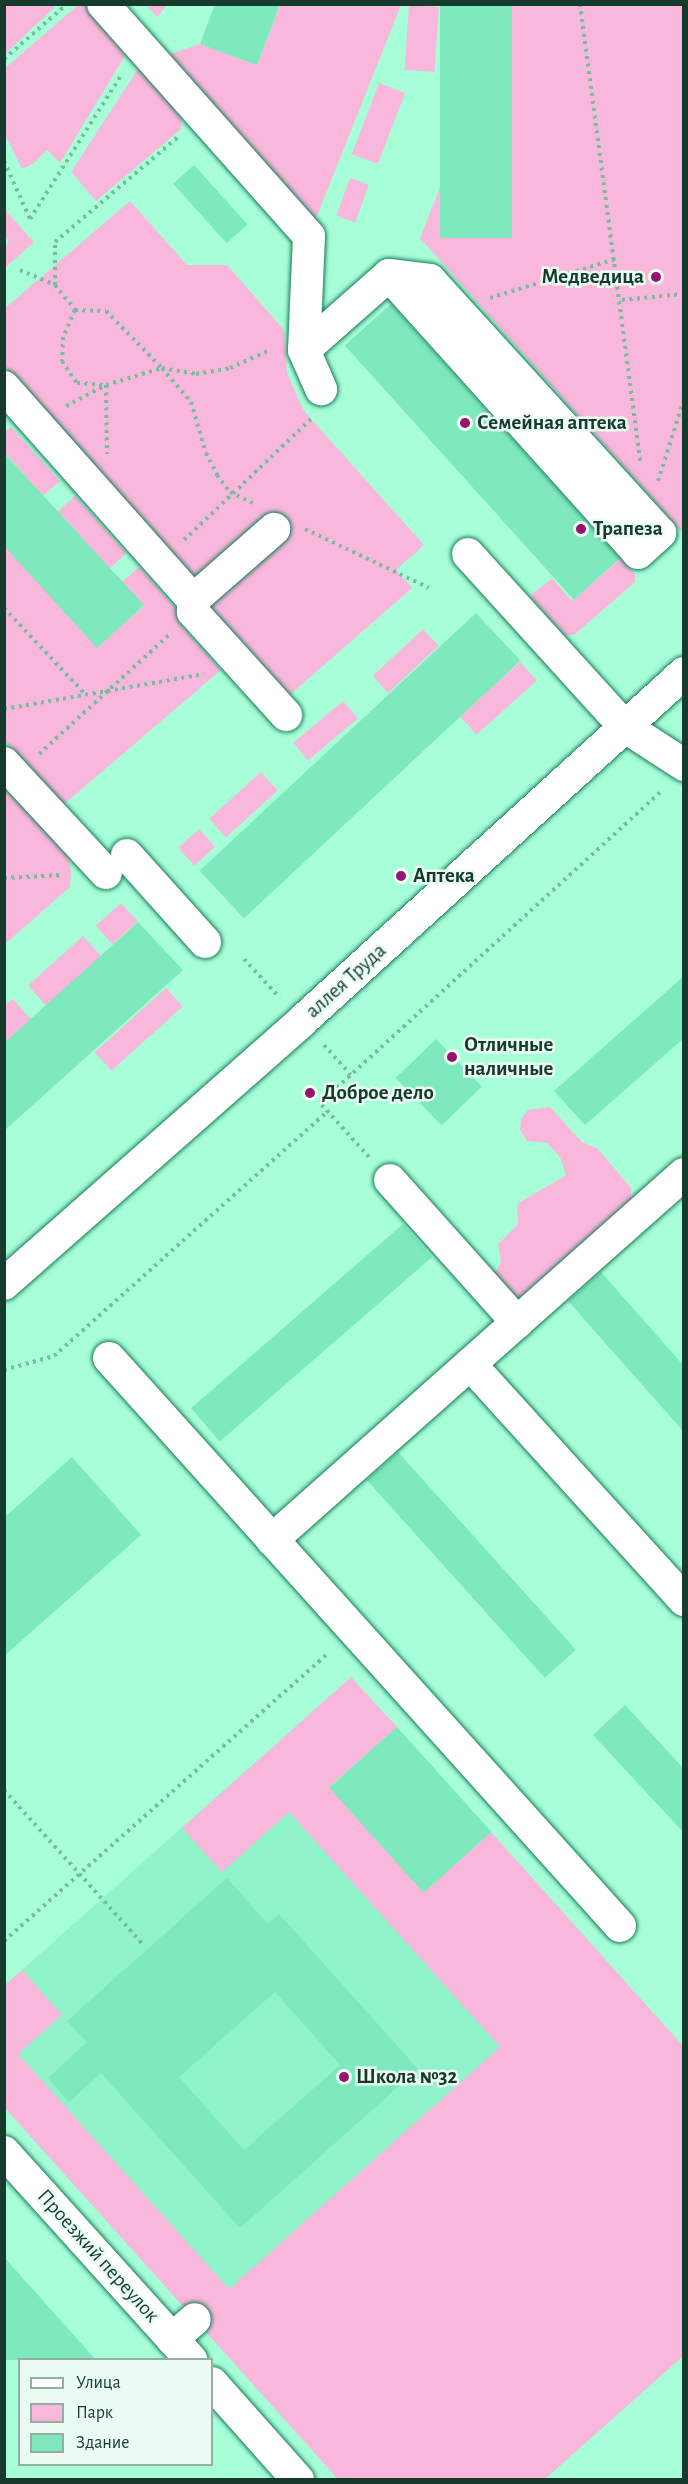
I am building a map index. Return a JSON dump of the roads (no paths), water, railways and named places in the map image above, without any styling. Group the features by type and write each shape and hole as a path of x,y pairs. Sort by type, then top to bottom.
{"street":[{"path":"103,4 309,236 305,340 318,402"},
{"path":"305,340 389,275 430,280 660,533 638,553 389,275"},
{"path":"4,387 161,564 243,667 286,715"},
{"path":"193,606 279,521"},
{"path":"468,554 624,726 675,776"},
{"name":"аллея Труда","path":"4,1284 302,1021 684,673"},
{"path":"10,769 205,942"},
{"path":"272,1539 682,1179"},
{"path":"390,1180 517,1322"},
{"path":"109,1358 620,1926"},
{"path":"470,1364 684,1600"},
{"name":"Проезжий переулок","path":"4,2152 186,2339"},
{"path":"213,2384 298,2480"}],"place":[{"name":"Медведица","path":"656,277"},
{"name":"Семейная аптека","path":"465,423"},
{"name":"Трапеза","path":"581,529"},
{"name":"Аптека","path":"401,876"},
{"name":"Отличные наличные","path":"452,1057"},
{"name":"Доброе дело","path":"310,1093"},
{"name":"Школа №32","path":"344,2077"}]}
